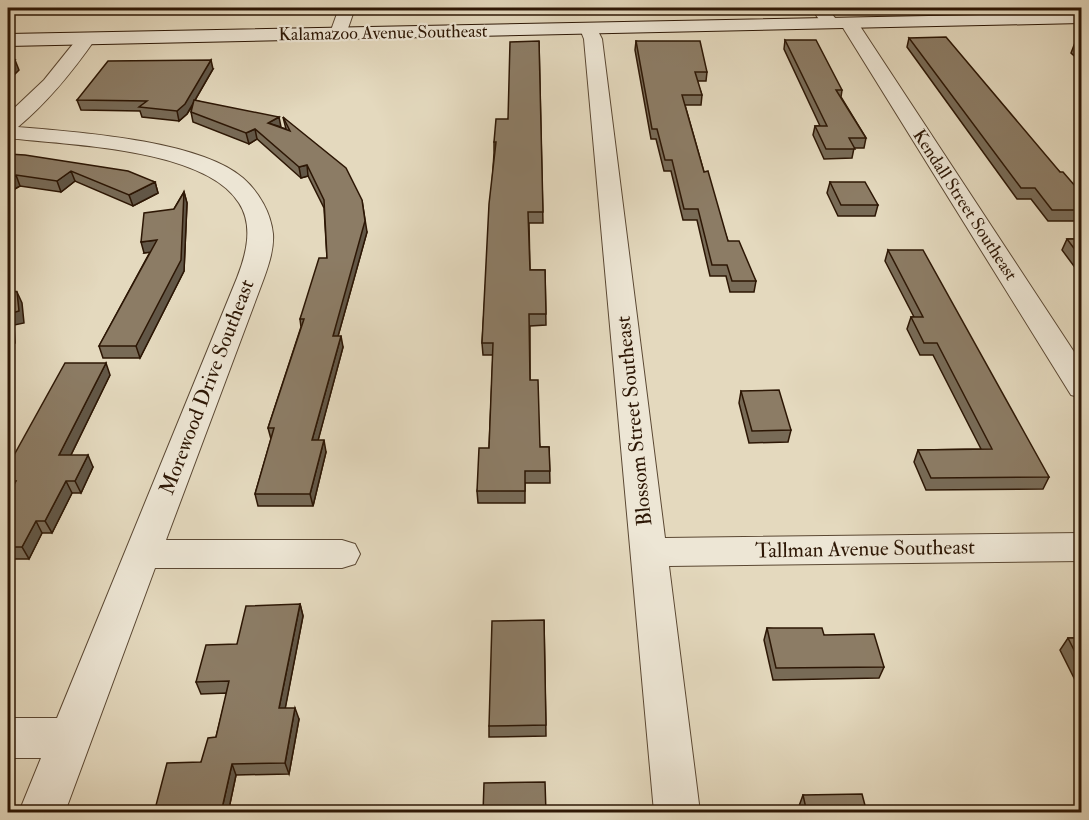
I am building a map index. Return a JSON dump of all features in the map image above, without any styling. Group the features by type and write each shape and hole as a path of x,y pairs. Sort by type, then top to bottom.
{"main road":[{"name":"Kalamazoo Avenue Southeast","path":"8,40 1082,18"}],"street":[{"path":"339,33 347,8"},
{"name":"Kendall Street Southeast","path":"819,8 840,23 1082,388"},
{"name":"Blossom Street Southeast","path":"589,29 593,39 677,813"},
{"path":"8,124 31,106 55,82 87,38"},
{"name":"Morewood Drive Southeast","path":"8,132 137,146 191,159 233,182 250,201 260,234 256,260 42,813"},
{"name":"Tallman Avenue Southeast","path":"648,552 1082,547"},
{"path":"143,554 342,554"},
{"path":"8,738 71,738"}],"building":[{"path":"946,37 1060,172 1063,172 1082,194 1082,210 1052,210 1035,188 1021,188 909,38"},
{"path":"785,40 816,40 842,90 836,90 866,138 849,138 855,149 826,149 815,126 827,126"},
{"path":"539,41 543,212 528,212 530,270 545,270 546,314 529,314 530,380 538,380 540,447 549,447 550,471 525,471 525,491 477,491 479,448 489,448 493,343 482,343 496,119 508,119 510,42"},
{"path":"636,41 700,41 707,72 695,72 702,95 682,95 704,172 708,171 728,241 739,241 756,281 732,281 727,265 712,265 698,209 684,209 672,160 665,160 657,129 652,129"},
{"path":"8,60 15,60 8,68"},
{"path":"211,60 185,104 177,111 139,107 147,101 77,100 108,61"},
{"path":"194,100 279,117 268,123 290,131 283,117 346,168 362,200 365,221 333,336 341,336 312,440 324,440 310,494 255,494 274,428 268,428 304,319 300,319 319,258 327,258 324,200 307,165 299,167 255,129 246,133 191,112"},
{"path":"8,154 128,171 155,182 129,195 71,171 57,181 16,175 8,180"},
{"path":"830,182 865,182 878,205 841,205"},
{"path":"184,192 181,260 136,346 99,346 157,240 141,242 144,213 174,209"},
{"path":"1067,239 1082,239 1082,259"},
{"path":"888,250 923,250 1049,477 931,478 918,450 992,449 937,343 924,343 911,317 923,317"},
{"path":"8,289 17,292 19,311 9,314 10,332 8,334"},
{"path":"65,363 106,363 59,455 88,455 75,481 66,481 45,521 36,521 22,547 8,547 8,496 16,481 8,481 8,466"},
{"path":"779,390 791,430 752,431 741,391"},
{"path":"300,604 279,708 295,708 285,763 232,764 221,813 154,813 167,763 201,762 208,738 216,737 229,681 196,682 206,645 237,644 246,606"},
{"path":"544,620 546,725 489,726 492,621"},
{"path":"767,628 822,628 824,635 874,634 884,667 776,668"},
{"path":"1068,638 1082,638 1082,666"},
{"path":"545,782 546,813 483,813 484,783"},
{"path":"862,794 867,813 807,813 803,795"}]}
